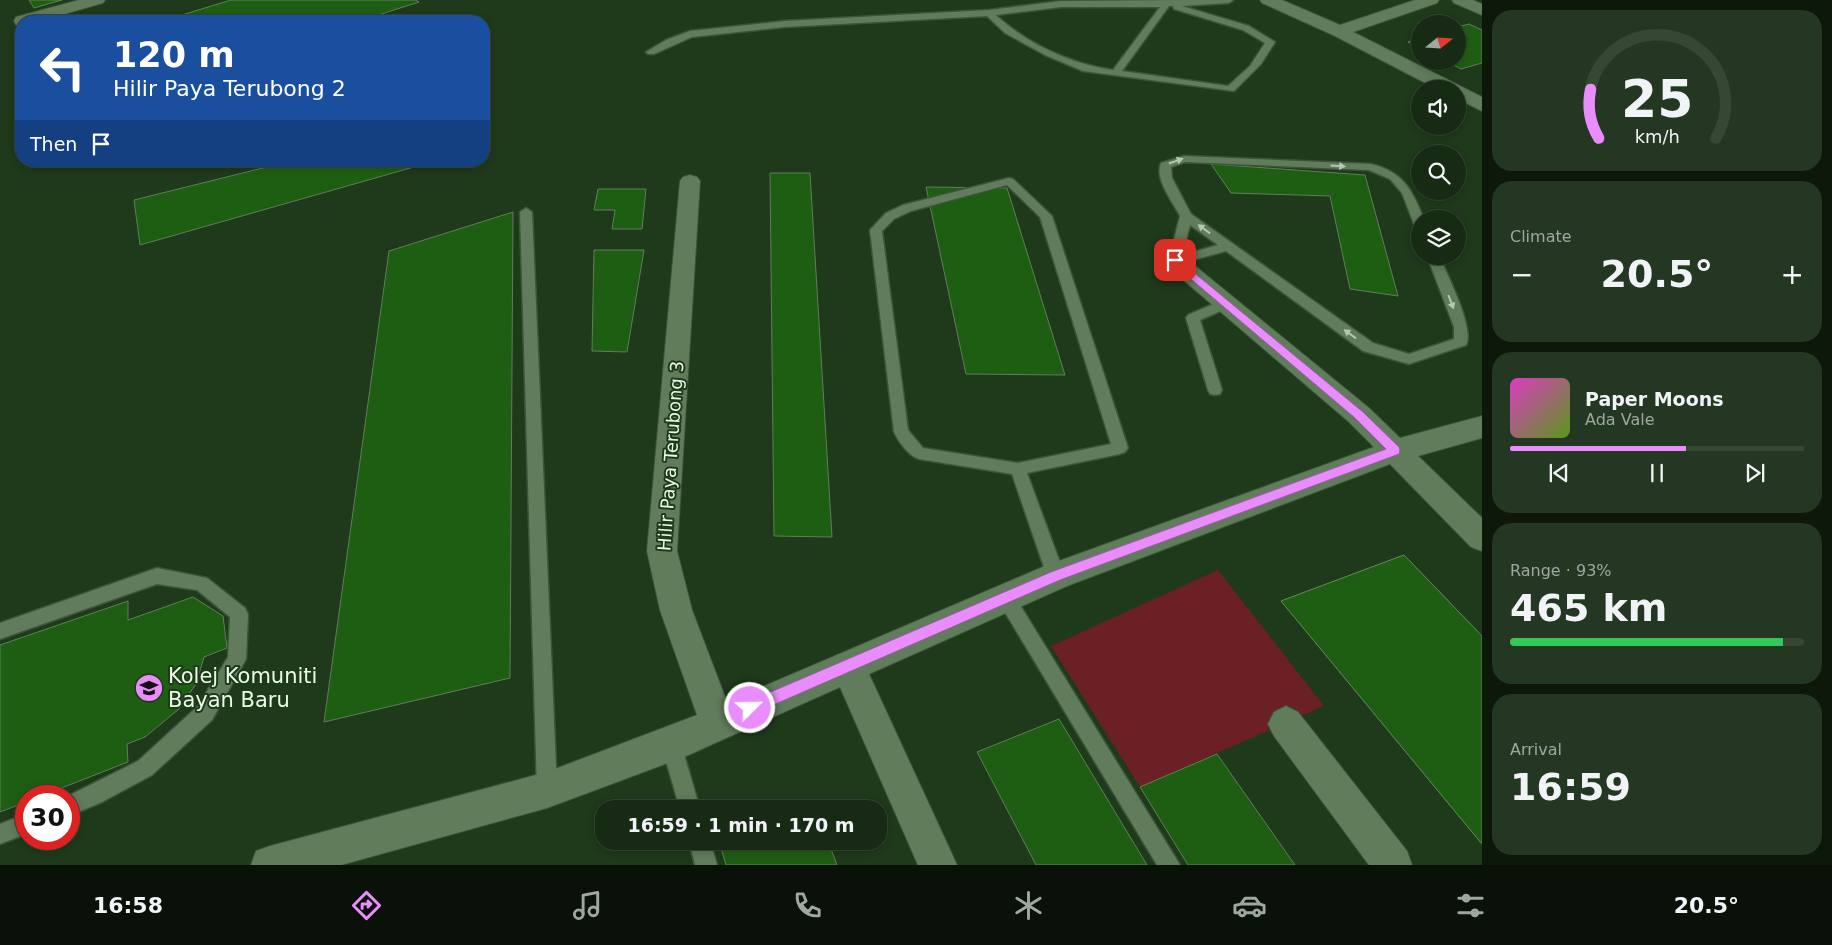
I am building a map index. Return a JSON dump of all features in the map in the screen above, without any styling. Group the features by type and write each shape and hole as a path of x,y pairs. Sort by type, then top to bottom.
{"street":[{"path":"44,15 96,0"},
{"path":"1268,0 1339,32 1433,80"},
{"path":"1460,0 1482,10"},
{"path":"1339,32 1425,1"},
{"path":"1466,96 1482,105"},
{"name":"Hilir Paya Terubong 3","path":"690,181 662,551 676,610 717,722"},
{"path":"1175,260 1359,415 1482,538"},
{"path":"270,865 546,790 671,744 717,722 848,668 1056,576 1395,450 1482,428"},
{"path":"848,668 938,865"},
{"path":"1286,724 1393,865"}],"lane":[{"path":"989,13 1008,31 1048,53 1086,68 1116,73 1230,89 1250,72 1265,54 1270,42 1246,28 1154,0"},
{"path":"651,52 669,42 690,34 785,24 989,13 1061,4 1166,4 1229,0"},
{"path":"1116,73 1166,4"},
{"path":"1414,210 1407,192 1394,177 1371,168 1184,158 1165,165 1166,178 1186,216 1368,347 1409,359 1461,342 1461,327 1437,265"},
{"path":"1009,181 1046,216 1120,448 1018,469 919,454 901,432 876,230 890,216 907,208 1009,181"},
{"path":"526,212 546,790"},
{"path":"1186,216 1182,234 1178,241 1175,260 1228,246"},
{"path":"1216,390 1193,318 1225,304"},
{"path":"1018,469 1056,576"},
{"path":"0,631 157,576 201,583 240,614 237,659 205,713 145,768 80,801"},
{"path":"1006,598 1170,865"},
{"path":"671,744 687,800"},
{"path":"0,834 15,828"},
{"path":"702,850 706,865"}],"shaded area":[{"path":"1218,570 1324,706 1140,787 1051,646"}],"building":[{"path":"29,0 62,0 34,8"},
{"path":"231,0 416,0 419,2 378,15 182,15"},
{"path":"1469,24 1482,30 1482,63 1466,68 1466,25"},
{"path":"1211,164 1365,175 1398,296 1350,289 1330,196 1231,193"},
{"path":"267,167 414,167 140,245 134,200"},
{"path":"770,173 810,173 832,537 774,536"},
{"path":"926,187 1007,188 1065,375 966,374"},
{"path":"598,189 646,189 642,229 612,229 615,210 594,210"},
{"path":"513,212 510,678 324,722 389,251"},
{"path":"594,250 644,250 627,352 592,351"},
{"path":"1404,555 1482,636 1482,696 1459,705 1482,730 1482,844 1281,601"},
{"path":"1404,555 1482,636 1482,844 1281,601"},
{"path":"193,597 223,616 227,648 204,657 196,684 179,709 145,737 127,744 128,762 69,785 15,785 15,806 0,812 0,645 128,601 128,620"},
{"path":"1059,719 1147,865 1036,865 977,752"},
{"path":"1217,754 1295,865 1188,865 1140,787"},
{"path":"722,850 831,850 837,865 726,865"}],"place":[{"name":"Kolej Komuniti Bayan Baru","path":"149,688"}],"route":[{"path":"750,708 848,668 1056,576 1395,450 1359,415 1188,273 1175,260"}]}
